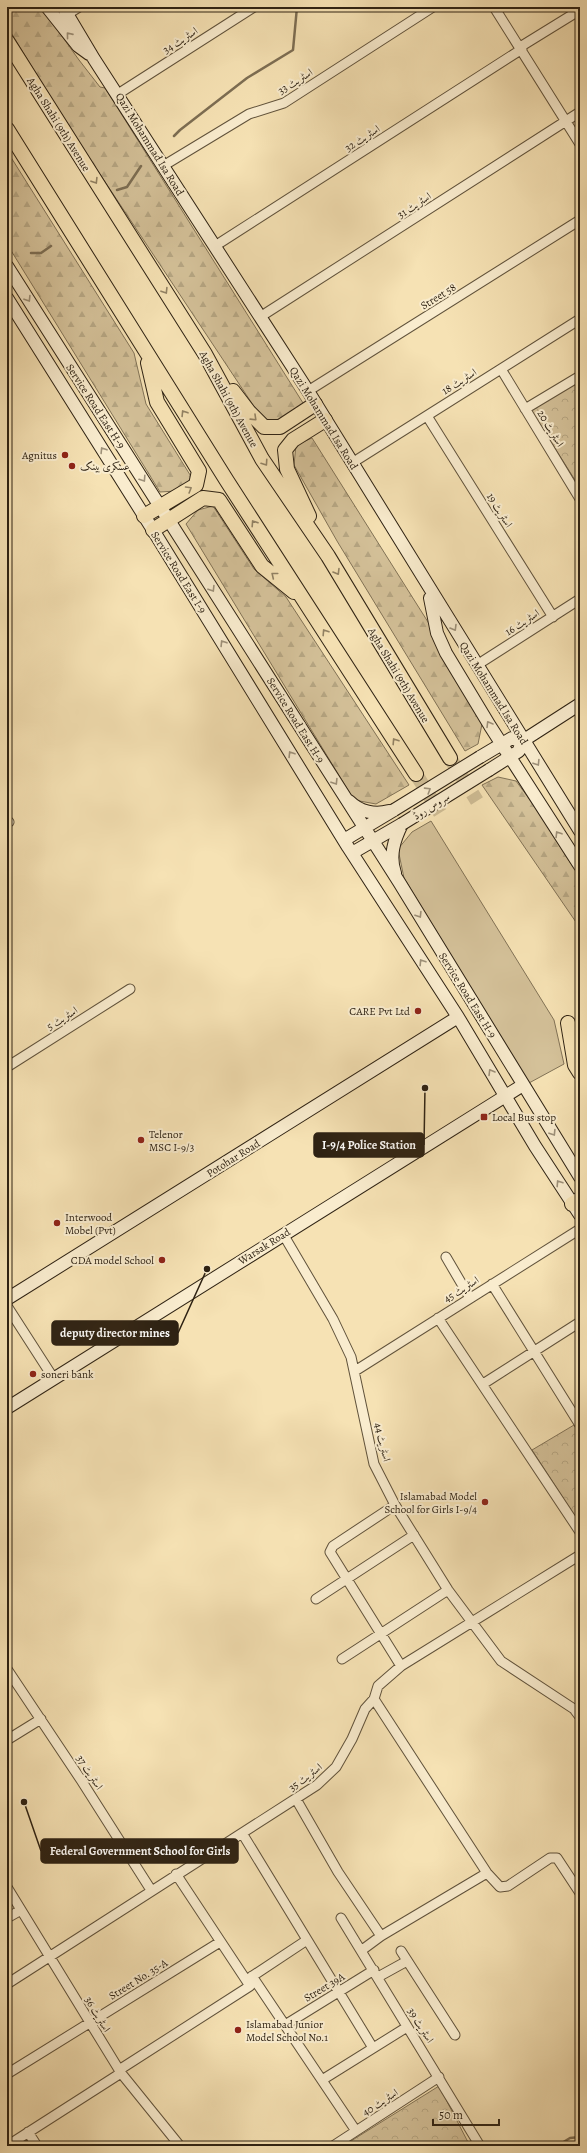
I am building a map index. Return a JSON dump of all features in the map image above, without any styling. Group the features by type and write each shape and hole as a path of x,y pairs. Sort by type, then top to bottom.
{"main road":[{"name":"Agha Shahi (9th) Avenue","path":"7,41 205,354 262,459 328,556 450,758"},
{"path":"7,130 416,774"},
{"path":"144,516 196,485 199,471 157,402 146,351"},
{"path":"205,354 249,412 264,427 280,427 314,404"},
{"path":"325,420 293,440 285,450 287,469 328,556"},
{"path":"154,530 203,498 219,500 262,566 304,599"},
{"path":"568,1023 575,1064 580,1073"}],"street":[{"path":"47,7 78,46 94,59"},
{"path":"66,10 79,7"},
{"name":"اسٹریٹ 34","path":"118,94 254,7"},
{"name":"اسٹریٹ 33","path":"163,166 249,114 284,103 434,7"},
{"path":"494,7 580,144"},
{"name":"Qazi Mohammad Isa Road","path":"66,10 94,59 118,94 308,391 314,404 434,595 522,741 580,831"},
{"name":"اسٹریٹ 32","path":"215,246 580,10"},
{"name":"اسٹریٹ 31","path":"260,317 580,112"},
{"name":"Street 58","path":"308,391 580,220"},
{"name":"Service Road East H-9","path":"7,266 399,882 580,1177"},
{"name":"Service Road East I-9","path":"7,298 154,530 348,847"},
{"name":"اسٹریٹ 18","path":"352,463 580,319"},
{"name":"اسٹریٹ 20","path":"501,369 580,499"},
{"path":"525,409 580,376"},
{"name":"اسٹریٹ 19","path":"427,416 553,616"},
{"path":"434,595 430,598 439,639 501,744 580,866"},
{"name":"اسٹریٹ 16","path":"477,665 580,600"},
{"path":"522,741 580,704"},
{"name":"سروس روڈ","path":"512,738 522,741 519,751 373,842 348,847 365,828 501,744 512,738"},
{"path":"343,795 353,805 366,812 380,813 394,810"},
{"path":"399,882 394,868 392,853 395,838 402,824"},
{"name":"Service Road East H-9","path":"348,847 458,1017 505,1096 577,1206"},
{"name":"اسٹریٹ 5","path":"7,1067 130,989"},
{"name":"Potohar Road","path":"7,1299 458,1017"},
{"name":"Warsak Road","path":"7,1408 523,1085"},
{"name":"اسٹریٹ 45","path":"355,1371 580,1229"},
{"name":"اسٹریٹ 44","path":"283,1234 333,1319 351,1357 374,1464 395,1505 448,1590 471,1623 501,1661 574,1709 580,1717"},
{"path":"446,1257 470,1298"},
{"path":"492,1284 580,1424"},
{"path":"7,1306 54,1379"},
{"path":"438,1318 580,1532"},
{"path":"483,1384 580,1322"},
{"path":"395,1505 331,1549 330,1556 347,1580 401,1666"},
{"path":"316,1598 347,1580 414,1535"},
{"name":"اسٹریٹ 35","path":"7,1984 151,1890 317,1785 336,1767 352,1739 365,1709 374,1699 378,1686 401,1666 580,1555"},
{"path":"342,1660 448,1590"},
{"name":"اسٹریٹ 37","path":"7,1669 151,1890"},
{"path":"374,1699 487,1873 500,1887 504,1888 550,1858 557,1858 580,1893"},
{"path":"7,1740 41,1719"},
{"path":"296,1799 338,1872 381,1936"},
{"path":"242,1833 373,2048"},
{"path":"362,1950 381,1936 487,1873"},
{"path":"176,1874 220,1942 285,2025 356,2131"},
{"name":"اسٹریٹ 36","path":"7,1887 120,2072 180,2146"},
{"path":"7,1918 21,1910"},
{"name":"اسٹریٹ 39","path":"341,1918 362,1950 480,2146"},
{"path":"249,1978 307,1940"},
{"name":"Street No. 35-A","path":"7,2074 220,1942"},
{"path":"401,1950 455,2035"},
{"name":"Street 39A","path":"285,2025 339,1992 407,1960"},
{"path":"7,2146 249,1988 249,1978"},
{"path":"322,2080 407,2027"},
{"name":"اسٹریٹ 40","path":"333,2146 439,2077"},
{"path":"28,2132 37,2146"}],"green space":[{"path":"7,7 41,7 100,87 105,88 303,403 302,410 282,423 263,420 68,126 7,26"},
{"path":"7,151 134,353 146,404 192,478 176,491 160,492 7,244"},
{"path":"580,379 580,488 531,410"},
{"path":"312,438 428,622 482,724 478,744 465,751 337,541 294,465 296,445"},
{"path":"213,506 254,569 286,597 409,785 376,804 354,800 186,524 198,510"},
{"path":"498,777 516,781 536,808 573,867 580,873 580,928 482,785"},
{"path":"431,821 554,1020 564,1064 529,1083 404,878 398,849 412,832"},
{"path":"574,1425 580,1434 580,1524 532,1450"},
{"path":"439,2086 470,2146 343,2146"}],"waterway":[{"path":"174,136 247,78 293,50 297,7"},
{"path":"117,190 127,187 141,166"},
{"path":"31,253 41,253 51,246"},
{"path":"557,2146 570,2138 580,2137"}],"tunnel":[{"path":"450,758 477,801"},
{"path":"416,774 440,813"}],"place":[{"name":"Agnitus","path":"65,455"},
{"name":"عسکری بینک","path":"72,466"},
{"name":"CARE Pvt Ltd","path":"418,1011"},
{"name":"I-9/4 Police Station","path":"425,1088"},
{"name":"Local Bus stop","path":"484,1117"},
{"name":"Telenor MSC I-9/3","path":"141,1140"},
{"name":"Interwood Mobel (Pvt)","path":"57,1223"},
{"name":"CDA model School","path":"162,1260"},
{"name":"deputy director mines","path":"207,1269"},
{"name":"soneri bank","path":"33,1374"},
{"name":"Islamabad Model School for Girls I-9/4","path":"485,1502"},
{"name":"Federal Government School for Girls","path":"24,1802"},
{"name":"Islamabad Junior Model School No.1","path":"238,2030"}]}
